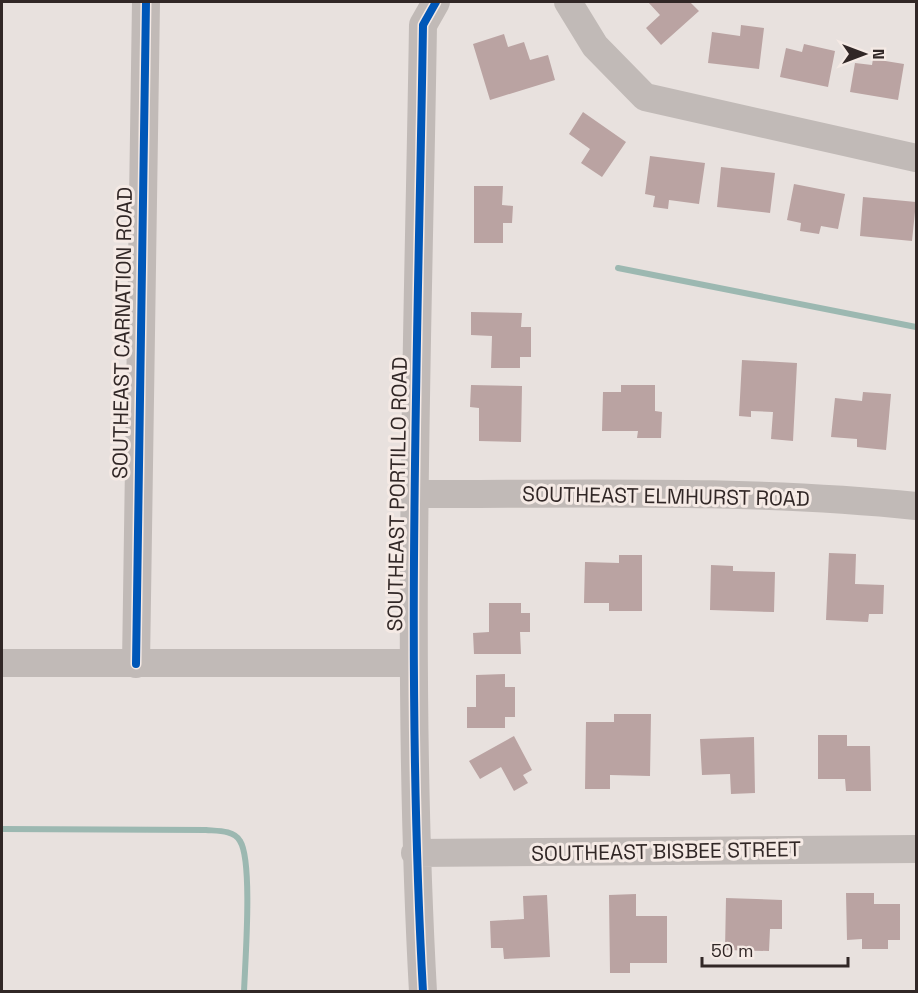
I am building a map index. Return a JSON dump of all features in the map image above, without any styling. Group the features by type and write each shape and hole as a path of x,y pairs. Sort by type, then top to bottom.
{"street":[{"name":"SOUTHEAST CARNATION ROAD","path":"136,664 146,2"},
{"name":"SOUTHEAST PORTILLO ROAD","path":"423,992 415,853 412,663 423,25 436,2"},
{"path":"568,2 595,46 645,97 916,158"},
{"name":"SOUTHEAST ELMHURST ROAD","path":"415,494 685,494 859,500 916,506"},
{"path":"2,663 412,663"},
{"name":"SOUTHEAST BISBEE STREET","path":"415,853 916,849"}],"building":[{"path":"648,2 690,2 699,11 661,45 646,28 660,15"},
{"path":"741,25 764,28 759,69 708,63 712,32 740,36"},
{"path":"504,34 508,47 524,42 530,60 548,55 555,80 490,100 473,44"},
{"path":"804,44 835,51 828,87 780,77 786,48 802,52"},
{"path":"873,59 904,64 898,100 850,92 855,63 872,65"},
{"path":"583,112 626,142 602,177 581,163 590,149 569,134"},
{"path":"650,156 705,163 699,204 669,200 668,209 653,207 655,196 645,194"},
{"path":"721,167 775,173 770,213 717,207"},
{"path":"794,184 845,194 838,229 821,226 819,234 800,231 801,223 787,220"},
{"path":"474,186 503,186 502,205 513,206 512,223 503,223 503,243 474,243"},
{"path":"863,197 916,202 912,241 860,236"},
{"path":"471,312 522,313 521,327 531,327 531,357 520,357 520,368 491,368 492,336 471,335"},
{"path":"742,360 797,363 793,441 771,439 773,412 751,411 751,417 739,416"},
{"path":"471,385 522,386 521,442 479,441 479,408 470,407"},
{"path":"621,385 655,385 655,411 662,412 661,438 637,438 638,431 602,431 603,392 621,392"},
{"path":"863,392 891,394 886,450 857,447 857,439 831,437 835,398 862,401"},
{"path":"829,553 856,554 855,584 884,585 883,614 869,614 868,622 826,620"},
{"path":"619,555 642,555 642,611 609,611 609,603 584,603 585,562 619,563"},
{"path":"711,565 733,566 733,571 775,572 774,612 710,610"},
{"path":"489,603 521,603 521,613 530,613 530,632 520,632 521,654 474,654 473,633 489,632"},
{"path":"505,674 505,687 515,687 515,717 505,717 505,728 467,728 467,707 476,707 476,675"},
{"path":"614,714 651,714 650,776 610,775 610,789 585,789 586,722 614,722"},
{"path":"818,735 847,735 847,746 870,746 871,791 846,791 845,779 818,779"},
{"path":"514,736 532,770 523,775 528,783 514,791 501,767 480,779 469,761"},
{"path":"754,737 755,793 731,794 730,774 702,775 700,739"},
{"path":"846,893 874,893 874,904 900,904 900,940 888,940 888,949 862,949 862,939 847,940"},
{"path":"636,894 636,916 667,916 667,963 630,963 630,973 610,973 609,895"},
{"path":"547,895 550,957 504,959 503,948 491,948 490,921 524,919 523,896"},
{"path":"726,898 782,900 782,929 770,929 769,951 725,950"}],"waterway":[{"path":"618,268 916,327"},
{"path":"2,829 206,830 225,832 237,837 244,852 247,890 244,992"}],"cycle path":[{"path":"136,664 146,2"},
{"path":"423,992 415,750 414,508 423,25 436,2"}]}
